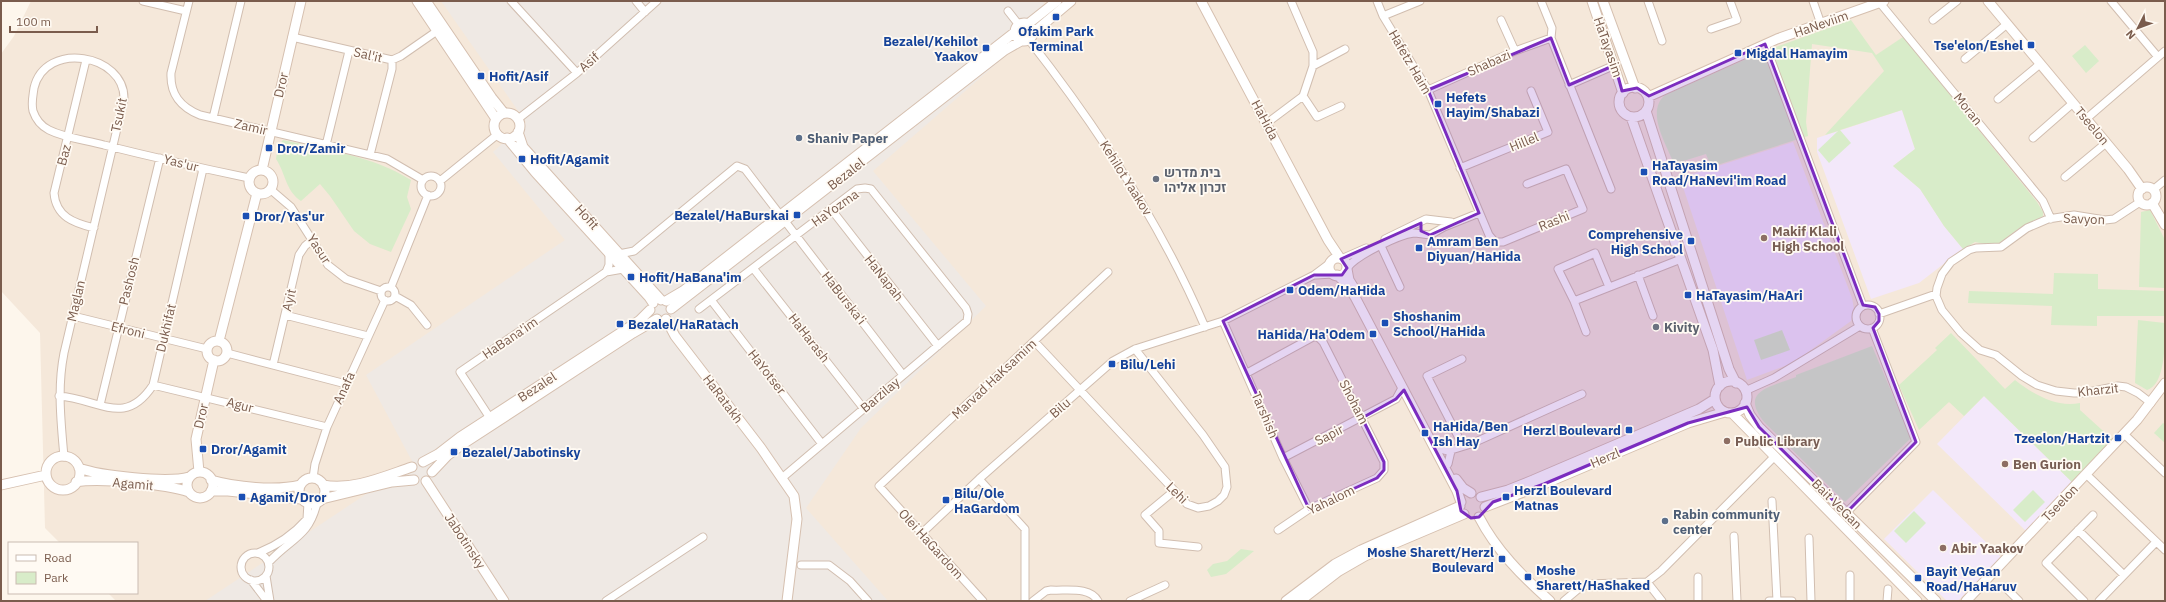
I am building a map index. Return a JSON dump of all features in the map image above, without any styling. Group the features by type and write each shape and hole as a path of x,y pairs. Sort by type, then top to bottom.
{"street":[{"path":"143,1 186,11"},
{"name":"Zamir","path":"189,1 171,73 170,85 177,100 187,108 213,118 370,155 395,163 423,180"},
{"path":"213,118 241,1"},
{"name":"Dror","path":"262,170 301,1"},
{"path":"417,1 496,119"},
{"path":"426,1 492,98 504,113"},
{"path":"511,1 577,73"},
{"path":"636,1 645,12"},
{"name":"Asif","path":"518,119 577,73 657,1"},
{"name":"Bezalel","path":"783,218 1021,27 1057,1"},
{"name":"Bezalel","path":"423,462 438,454 490,418 640,320 783,218 1006,50 1028,38 1071,1"},
{"name":"HaHida","path":"1201,1 1328,240 1336,260"},
{"path":"1267,123 1303,96 1314,66 1313,52 1291,1"},
{"name":"Hafetz Haim","path":"1377,1 1383,16 1428,90 1489,236"},
{"path":"1383,16 1420,1"},
{"path":"1541,1 1552,28 1551,38 1568,85 1611,189"},
{"name":"HaTayasim","path":"1592,1 1615,65 1623,93"},
{"name":"HaTayasim","path":"1603,1 1635,88"},
{"path":"1648,1 1662,41"},
{"path":"1712,29 1736,20 1730,1"},
{"path":"1813,1 1821,24"},
{"path":"1933,20 1957,1"},
{"name":"Tseelon","path":"1988,1 2106,143 2142,189"},
{"path":"2111,1 2158,57"},
{"name":"HaNeviim","path":"1648,96 1765,44 1882,2"},
{"name":"Moran","path":"1882,2 2043,201 2051,219"},
{"path":"1008,11 1028,38"},
{"path":"1501,20 1515,51"},
{"path":"1964,59 2007,24"},
{"path":"1021,27 1032,27 1028,38"},
{"name":"Sal'it","path":"292,37 392,60 437,31"},
{"name":"Kehilot Yaakov","path":"1028,38 1094,128 1149,214 1190,291 1205,327"},
{"name":"Shabazi","path":"1428,90 1515,51 1551,38"},
{"path":"1765,44 1864,306"},
{"path":"1314,66 1345,49"},
{"path":"326,145 349,51"},
{"path":"2086,119 2165,51"},
{"name":"Tsukit","path":"60,58 86,60 107,67 114,72 122,84 124,98 112,147 69,136 50,130 36,118 32,101 36,81 44,68 60,58"},
{"name":"Baz","path":"86,60 69,136 55,186 55,200 66,218 73,222 94,228"},
{"path":"370,155 392,69 392,60"},
{"path":"1998,99 2040,64"},
{"path":"1568,85 1615,65"},
{"path":"1635,88 1643,91 1648,96 1649,103 1646,111 1638,116 1631,116 1624,112 1620,106 1623,93 1628,89 1635,88"},
{"name":"Hillel","path":"1460,168 1548,132 1531,91"},
{"path":"1303,96 1317,117 1341,106"},
{"path":"2033,138 2073,103"},
{"path":"1646,111 1729,369 1736,383 1745,391 1745,403 1741,409 1729,413 1717,406 1715,399 1716,392 1720,386 1727,382 1736,383"},
{"path":"504,113 512,114 518,119 520,125 518,132 513,137 507,138 498,134 494,127 496,119 504,113"},
{"path":"1631,116 1713,350 1720,386"},
{"name":"Hofit","path":"518,132 523,147 619,254 626,267 649,297 660,305"},
{"path":"440,181 498,134"},
{"name":"Hofit","path":"507,138 609,254 626,267"},
{"path":"2065,177 2106,143"},
{"name":"Yas'ur","path":"112,147 203,169 249,178"},
{"name":"Maglan","path":"64,457 59,396 61,369 112,147"},
{"name":"Pashosh","path":"100,405 160,158"},
{"path":"626,267 634,251 737,166 745,169 783,218"},
{"name":"Dukhifat","path":"59,396 116,408 131,407 145,397 153,385 203,169"},
{"name":"Rashi","path":"1489,236 1495,242 1503,242 1584,209 1566,169 1527,184"},
{"path":"262,170 268,172 272,177 270,189 263,194 257,193 250,187 249,178 254,172 262,170"},
{"path":"433,176 440,181 441,188 438,193 428,195 422,189 423,180 433,176"},
{"path":"2153,190 2165,180"},
{"path":"2148,187 2153,190 2155,196 2152,202 2146,205 2140,202 2138,194 2142,189 2148,187"},
{"name":"HaYozma","path":"699,309 857,190 865,188 871,190 966,308"},
{"name":"Yasur","path":"270,189 291,207 322,257 336,272 359,285 381,291"},
{"path":"219,341 257,193"},
{"path":"391,287 428,195"},
{"name":"Savyon","path":"1936,294 1942,274 1959,256 1976,248 2001,247 2027,228 2051,219 2074,215 2105,220 2114,219 2140,202"},
{"path":"2152,202 2165,225"},
{"name":"HaNapah","path":"831,210 938,346"},
{"path":"1314,275 1344,274 1355,259 1381,246 1408,234 1432,234 1455,222 1479,213"},
{"name":"HaBurska'i","path":"783,218 904,375"},
{"path":"1314,275 1336,260 1421,222 1429,219 1434,221 1455,222"},
{"path":"1434,221 1437,226 1436,231"},
{"path":"1421,222 1420,228 1425,234"},
{"name":"Ayit","path":"273,365 299,256 305,246 312,240"},
{"path":"1381,246 1400,287"},
{"path":"619,254 634,251"},
{"path":"1586,332 1574,301 1558,269 1595,253 1609,287"},
{"path":"606,272 609,254"},
{"path":"1574,301 1681,259"},
{"path":"1336,260 1346,263 1351,283 1459,484 1471,493 1481,497 1485,507 1479,517"},
{"path":"1336,260 1330,270 1352,292 1462,507 1471,518 1479,517"},
{"name":"HaBana'im","path":"490,418 460,372 606,272 626,267"},
{"name":"HaHarash","path":"753,268 864,409"},
{"name":"Marvad HaKsamim","path":"879,486 1108,272"},
{"name":"Bilu","path":"921,534 979,479 1113,361 1135,350 1223,321 1314,275"},
{"path":"1638,275 1653,316"},
{"path":"391,287 385,287 381,291 380,296 385,300 392,300 395,296"},
{"path":"391,287 394,290 395,296"},
{"path":"1879,314 1936,294"},
{"name":"Kharzit","path":"1936,294 1942,310 1949,319 1961,333 1980,350 1996,354 2022,376 2045,388 2065,393 2084,393 2118,386 2126,387 2138,393 2151,404"},
{"path":"395,296 411,305 427,325"},
{"name":"Anafa","path":"312,478 326,427 385,300"},
{"name":"HaYotser","path":"711,300 822,444"},
{"path":"660,305 670,314 661,319"},
{"name":"HaRatakh","path":"660,305 652,316 661,319 675,336 794,496 797,511 788,601"},
{"path":"1745,391 1780,374 1860,326 1872,328 1879,321 1879,314 1871,306 1864,306 1856,315 1860,326"},
{"name":"Barzilay","path":"782,478 967,321 968,314 966,308"},
{"path":"285,315 368,336"},
{"name":"Efroni","path":"73,316 208,349"},
{"name":"Bezalel","path":"432,472 448,454 633,333 661,319"},
{"name":"Tarshish","path":"1223,321 1247,372 1283,458 1309,509"},
{"path":"1846,513 1916,442 1872,328"},
{"name":"Shoham","path":"1247,372 1313,337 1318,337 1323,342 1384,462 1384,470"},
{"path":"219,341 210,344 208,355 214,360 223,358 227,353"},
{"path":"219,341 225,346 227,353"},
{"name":"Lehi","path":"1034,341 1174,492 1192,507 1209,506 1224,495 1227,487 1225,467 1203,435 1135,350"},
{"path":"227,353 346,384"},
{"path":"1462,359 1427,376 1463,446"},
{"name":"Dror","path":"199,472 196,438 214,360"},
{"name":"Tseelon","path":"1966,601 2087,475 2151,404 2165,383"},
{"name":"Agur","path":"153,385 326,427"},
{"path":"1402,388 1396,399 1404,399 1410,403"},
{"path":"1440,449 1451,451 1582,394"},
{"name":"Sapir","path":"1283,458 1396,399"},
{"name":"Herzl","path":"1481,497 1508,490 1533,480 1606,447 1699,409 1715,399"},
{"name":"Bait VeGan","path":"1745,403 1750,415 1759,427 1936,601"},
{"name":"Bait VeGan","path":"1729,413 1917,601"},
{"name":"Herzl","path":"1485,507 1544,484 1688,423 1729,413"},
{"path":"2124,434 2165,473"},
{"path":"1448,464 1451,451"},
{"path":"59,457 73,460 78,468 79,476 70,488 60,490 51,485 46,475 51,462 59,457"},
{"path":"1564,601 1577,590 1588,584 1647,582 1661,571 1774,457"},
{"path":"416,462 428,464 432,472 426,481 419,483 414,480 410,474 412,467 416,462"},
{"path":"323,485 338,486 351,484 412,467"},
{"name":"Agamit","path":"78,468 105,474 174,480 189,477"},
{"name":"Yahalom","path":"1278,530 1309,509 1377,478 1384,470"},
{"path":"211,480 211,491 206,496 199,498 189,492 187,483 189,477 199,472 206,474 211,480 228,484 283,488 300,485 305,480 312,478 319,480 323,485 324,494 312,501 307,519 299,528 277,545 246,556 242,564 243,572 269,601"},
{"path":"1,486 46,475"},
{"path":"2087,475 2165,550"},
{"path":"979,479 1024,529 1024,601"},
{"path":"211,491 257,493 312,501 392,482 414,480"},
{"name":"Agamit","path":"76,482 95,481 166,486 189,492"},
{"name":"Jabotinsky","path":"426,481 504,601"},
{"path":"300,485 299,492 312,501"},
{"name":"Olei HaGardom","path":"879,486 983,601"},
{"path":"1174,492 1145,515 1159,531 1159,543 1198,547"},
{"path":"1462,507 1463,498 1471,493"},
{"path":"269,601 266,576 269,562 281,548 303,533 311,523 312,501"},
{"path":"1772,501 1777,601"},
{"path":"1286,601 1330,568 1361,550 1462,507"},
{"path":"1300,601 1339,571 1365,556 1462,507"},
{"path":"2084,601 2046,563 2093,515"},
{"path":"1479,517 1507,560 1528,582 1550,601"},
{"path":"2078,530 2124,575"},
{"path":"1734,536 1737,601"},
{"path":"606,601 703,537"},
{"path":"1809,538 1811,601"},
{"path":"2098,601 2156,542"},
{"path":"258,553 263,555 269,562"},
{"path":"801,565 829,565 850,581 868,601"},
{"path":"1850,575 1850,601"},
{"path":"251,580 257,580 266,576"},
{"path":"1698,577 1698,601"},
{"path":"1647,582 1662,601"},
{"path":"1130,601 1165,585"},
{"path":"2005,587 2019,601"},
{"path":"1887,601 1888,589"},
{"path":"1033,601 1046,591 1051,590 1088,592 1095,596 1098,601"},
{"path":"1769,601 1792,601"}],"highlighted area":[{"path":"1551,38 1569,85 1615,65 1622,91 1637,88 1649,96 1765,44 1863,305 1875,307 1879,314 1879,321 1873,328 1916,442 1846,513 1759,427 1747,407 1688,423 1544,484 1493,502 1479,517 1471,518 1461,511 1457,491 1404,390 1396,399 1362,418 1384,462 1384,470 1377,478 1309,509 1223,321 1314,275 1342,275 1347,268 1341,259 1421,223 1421,231 1430,235 1479,213 1428,90"}],"shaded area":[{"path":"31,1 2165,1 2165,601 116,601 109,594 138,594 138,542 59,542 45,528 40,333 1,291 1,54 14,36"},
{"path":"441,1 1042,1 1054,14 873,171 986,306 861,428 806,508 888,601 205,601 413,463 366,375 565,240 493,152 526,122"},
{"path":"1902,110 1915,149 1893,166 1920,189 1944,226 1963,249 1919,283 1871,299 1817,152 1817,138"},
{"name":"Makif Klali High School","path":"1793,142 1852,298 1854,309 1851,321 1793,363 1747,380 1680,178"},
{"name":"Ben Gurion","path":"1984,396 2074,484 2027,532 1937,444"},
{"name":"Abir Yaakov","path":"1933,490 2001,557 1958,601 1947,601 1884,539"}],"green space":[{"path":"1851,20 1876,55 1903,37 2037,202 2043,212 2043,216 2018,229 1995,246 1975,242 1963,249 1944,226 1920,189 1893,166 1915,149 1902,110 1840,130 1851,143 1829,163 1818,150 1838,131 1825,135 1884,71 1872,53 1812,44 1806,122 1808,136 1711,167 1706,154 1674,164 1659,129 1657,119 1659,102 1665,95 1762,52"},
{"path":"2085,45 2099,61 2086,73 2072,56"},
{"path":"283,140 365,159 411,180 407,197 411,209 391,252 370,244 354,231 320,184 301,201 296,197 289,187 276,159 278,146"},
{"path":"2150,210 2165,240 2165,288 2139,287 2141,212"},
{"path":"2054,273 2098,274 2098,289 2165,291 2165,316 2097,316 2097,326 2051,325 2052,306 1968,303 1969,291 2053,294"},
{"path":"2138,320 2165,323 2164,350 2161,371 2158,380 2147,390 2135,383"},
{"path":"1782,330 1790,350 1761,360 1754,340"},
{"path":"1951,333 2005,389 2015,380 2045,399 2062,403 2080,403 2080,410 2112,439 2074,484 1984,396 1964,416 1949,402 1919,430 1899,385 1937,350 1935,348"},
{"path":"1872,346 1911,438 1845,502 1765,423 1758,412 1755,403 1756,397 1761,391 1768,387"},
{"path":"2163,423 2165,424 2165,443 2154,433"},
{"path":"2033,490 2045,502 2025,522 2013,510"},
{"path":"1914,511 1926,523 1906,543 1894,531"},
{"path":"1241,549 1254,551 1226,574 1211,577 1207,570 1213,564 1227,561"}],"place":[{"name":"Ofakim Park Terminal","path":"1056,17"},
{"name":"Tse'elon/Eshel","path":"2031,45"},
{"name":"Bezalel/Kehilot Yaakov","path":"986,48"},
{"name":"Migdal Hamayim","path":"1738,53"},
{"name":"Hofit/Asif","path":"481,76"},
{"name":"Hefets Hayim/Shabazi","path":"1438,104"},
{"name":"Shaniv Paper","path":"799,138"},
{"name":"Dror/Zamir","path":"269,148"},
{"name":"Hofit/Agamit","path":"522,159"},
{"name":"HaTayasim Road/HaNevi'im Road","path":"1644,172"},
{"name":"בית מדרש זכרון אליהו","path":"1156,179"},
{"name":"Bezalel/HaBurskai","path":"797,215"},
{"name":"Dror/Yas'ur","path":"246,216"},
{"name":"Makif Klali High School","path":"1764,238"},
{"name":"Comprehensive High School","path":"1691,241"},
{"name":"Amram Ben Diyuan/HaHida","path":"1419,248"},
{"name":"Hofit/HaBana'im","path":"631,277"},
{"name":"Odem/HaHida","path":"1290,290"},
{"name":"HaTayasim/HaAri","path":"1688,295"},
{"name":"Shoshanim School/HaHida","path":"1385,323"},
{"name":"Bezalel/HaRatach","path":"620,324"},
{"name":"Kivity","path":"1656,327"},
{"name":"HaHida/Ha'Odem","path":"1373,334"},
{"name":"Bilu/Lehi","path":"1112,364"},
{"name":"Herzl Boulevard","path":"1629,430"},
{"name":"HaHida/Ben Ish Hay","path":"1425,433"},
{"name":"Tzeelon/Hartzit","path":"2118,438"},
{"name":"Public Library","path":"1727,441"},
{"name":"Dror/Agamit","path":"203,449"},
{"name":"Bezalel/Jabotinsky","path":"454,452"},
{"name":"Ben Gurion","path":"2005,464"},
{"name":"Agamit/Dror","path":"242,497"},
{"name":"Herzl Boulevard Matnas","path":"1506,497"},
{"name":"Bilu/Ole HaGardom","path":"946,500"},
{"name":"Rabin community center","path":"1665,521"},
{"name":"Abir Yaakov","path":"1943,548"},
{"name":"Moshe Sharett/Herzl Boulevard","path":"1502,559"},
{"name":"Moshe Sharett/HaShaked","path":"1528,577"},
{"name":"Bayit VeGan Road/HaHaruv","path":"1918,578"}]}
